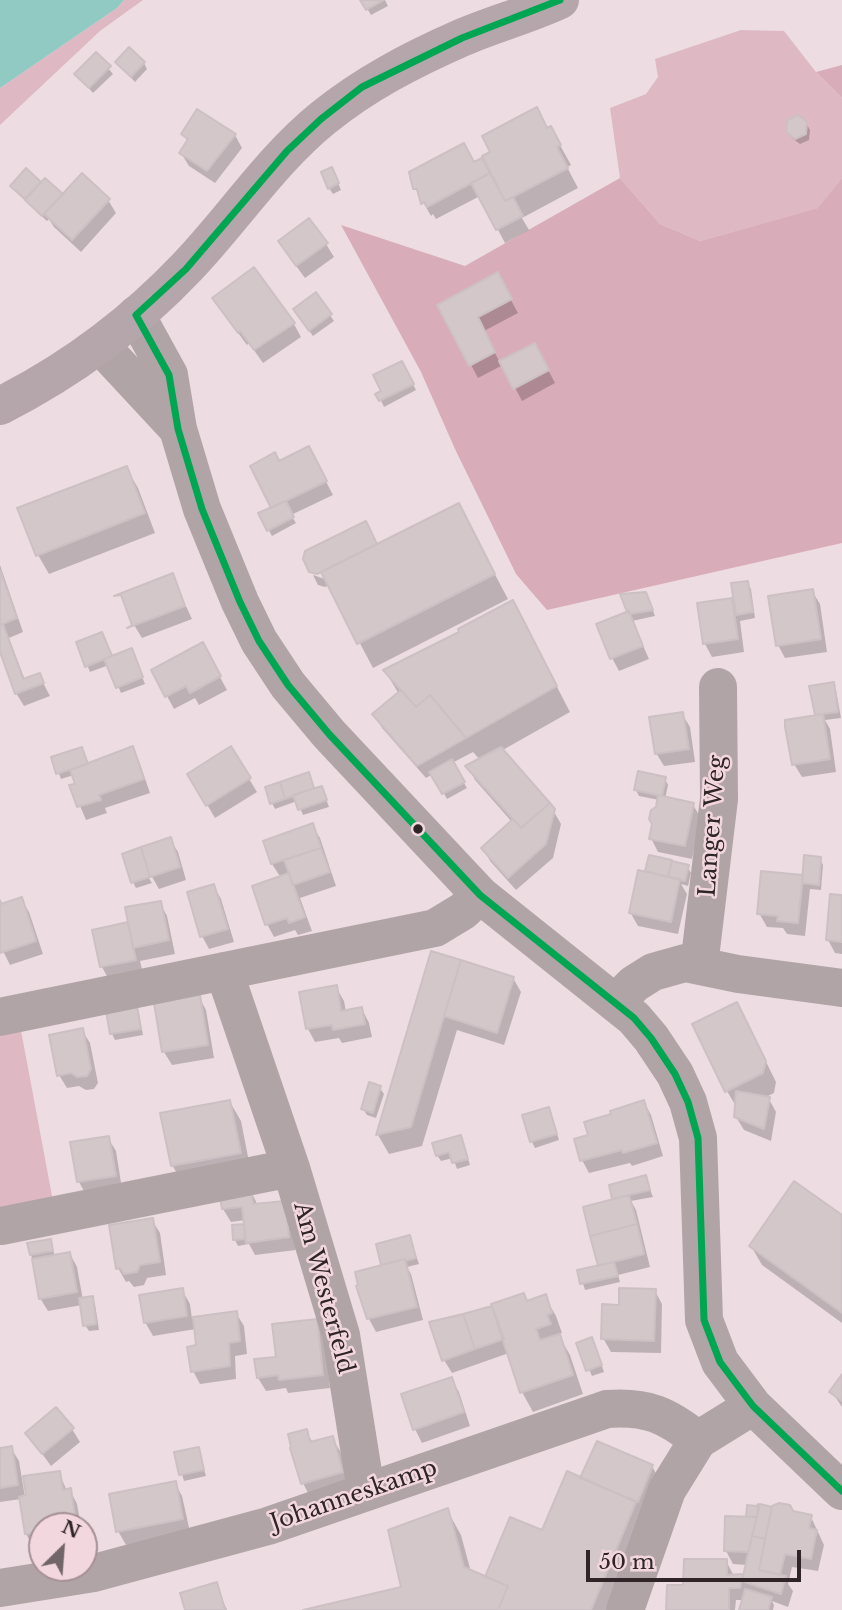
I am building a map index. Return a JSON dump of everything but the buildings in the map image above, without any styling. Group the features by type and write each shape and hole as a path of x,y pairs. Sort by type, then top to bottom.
{"main road":[{"path":"0,406 52,378 100,345 136,315 186,269 287,151 362,87 462,38 560,0"}],"street":[{"path":"136,315 169,375 178,429 202,509 240,602 259,641 288,685 329,734 480,895 556,958 616,1002 651,1038 675,1074 688,1102 698,1139 704,1320 720,1362 752,1406 842,1491"},
{"path":"100,345 178,429"},
{"name":"Langer Weg","path":"699,966 719,799 719,687"},
{"path":"0,1017 435,928 463,911 480,895"},
{"path":"616,1002 634,984 653,972 685,963 738,974 842,988"},
{"name":"Am Westerfeld","path":"224,971 291,1168 341,1335 366,1491"},
{"path":"1,1226 291,1168"},
{"path":"625,1610 667,1490 698,1440 752,1406"},
{"name":"Johanneskamp","path":"0,1588 94,1573 268,1526 607,1409 631,1408 656,1412 681,1426 698,1440"}],"shaded area":[{"path":"0,0 124,0 117,8 0,88"},
{"path":"124,0 143,0 100,31 0,125 0,88 117,8"},
{"path":"741,30 784,31 816,72 842,98 842,178 819,208 700,241 660,224 620,178 610,108 646,94 658,77 655,59"},
{"path":"842,65 842,98 816,72"},
{"path":"620,178 660,224 700,241 818,208 842,178 842,543 547,610 516,574 421,372 341,225 465,266"},
{"path":"20,1025 53,1201 0,1212 0,1029"}],"transit line":[{"path":"136,315 186,269 287,151 321,119 362,87 462,38 560,0"},
{"path":"136,315 169,375 178,429 202,509 240,602 259,641 288,685 329,734 480,895 634,1018 675,1074 688,1102 698,1138 704,1320 720,1362 753,1406 842,1491"}]}
